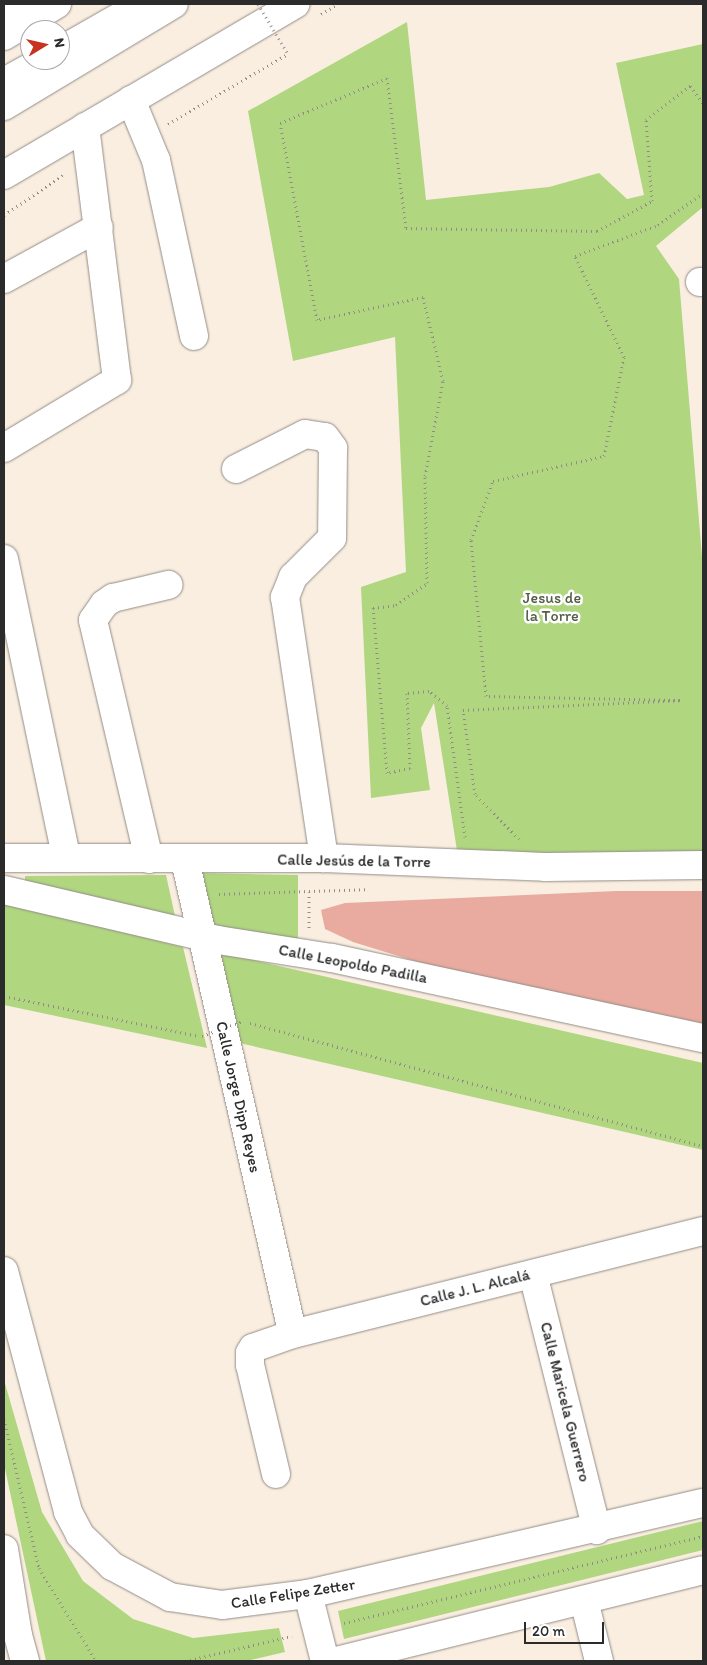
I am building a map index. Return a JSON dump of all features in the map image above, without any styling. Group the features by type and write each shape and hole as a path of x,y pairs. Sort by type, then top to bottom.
{"main road":[{"path":"4,13 20,4"},
{"path":"4,36 57,4"},
{"path":"70,45 142,4"},
{"path":"4,106 174,4"},
{"path":"5,176 130,100 295,4"},
{"path":"4,82 26,70"},
{"path":"130,100 156,160 194,336"},
{"path":"4,448 117,380 85,127"},
{"path":"4,279 99,227"},
{"path":"236,469 305,434 325,438 333,448 332,538 293,577 285,597 324,858"},
{"path":"4,559 66,857"},
{"path":"149,859 93,620 104,604 113,598 168,584"},
{"name":"Calle Jesús de la Torre","path":"4,858 66,857 185,860 324,858 545,866 703,865"},
{"name":"Calle Jorge Dipp Reyes","path":"185,860 293,1334"},
{"name":"Calle Leopoldo Padilla","path":"4,890 202,936 332,958 703,1038"},
{"name":"Calle J. L. Alcalá","path":"276,1474 250,1353 258,1345 293,1334 703,1231"},
{"name":"Calle Maricela Guerrero","path":"533,1274 597,1530"},
{"name":"Calle Felipe Zetter","path":"4,1276 68,1512 80,1535 95,1551 112,1566 150,1589 196,1603 248,1604 308,1594 597,1530 703,1503"},
{"path":"4,1549 18,1635"},
{"path":"336,1661 703,1570"},
{"path":"4,1583 25,1661"},
{"path":"308,1594 325,1661"},
{"path":"584,1600 599,1661"}],"path":[{"path":"169,124 288,54 258,4"},
{"path":"466,847 447,706 429,691 407,693 410,768 387,773 373,608 396,605 427,583 425,476 443,381 423,297 317,320 280,123 387,78 406,228 597,231 652,200 646,120 690,86 703,104"},
{"path":"525,845 475,794 463,710 680,700 486,696 471,540 493,481 604,456 624,357 575,256 658,225 703,193"},
{"path":"214,894 376,889"},
{"path":"308,892 310,938"},
{"path":"4,996 202,1036 243,1021 703,1146"},
{"path":"4,1419 39,1568 96,1661"},
{"path":"185,1661 317,1631 703,1536"}],"green space":[{"name":"Jesus de la Torre","path":"407,22 426,200 549,187 599,173 627,199 644,195 616,63 703,44 703,207 656,246 679,279 703,569 703,855 458,857 434,703 421,728 430,790 371,798 361,587 406,572 395,337 293,361 248,111"},
{"path":"196,873 298,875 298,944 207,923"},
{"path":"166,875 175,916 25,884 25,876"},
{"path":"4,902 183,947 207,1048 4,1005"},
{"path":"214,951 703,1063 703,1150 235,1042"},
{"path":"4,1380 42,1512 83,1581 133,1619 193,1638 279,1628 285,1652 246,1661 46,1661 4,1464"},
{"path":"703,1521 703,1550 344,1639 338,1611"}],"building":[{"path":"616,891 703,891 703,1026 437,968 353,942 325,929 321,910 345,903"}]}
